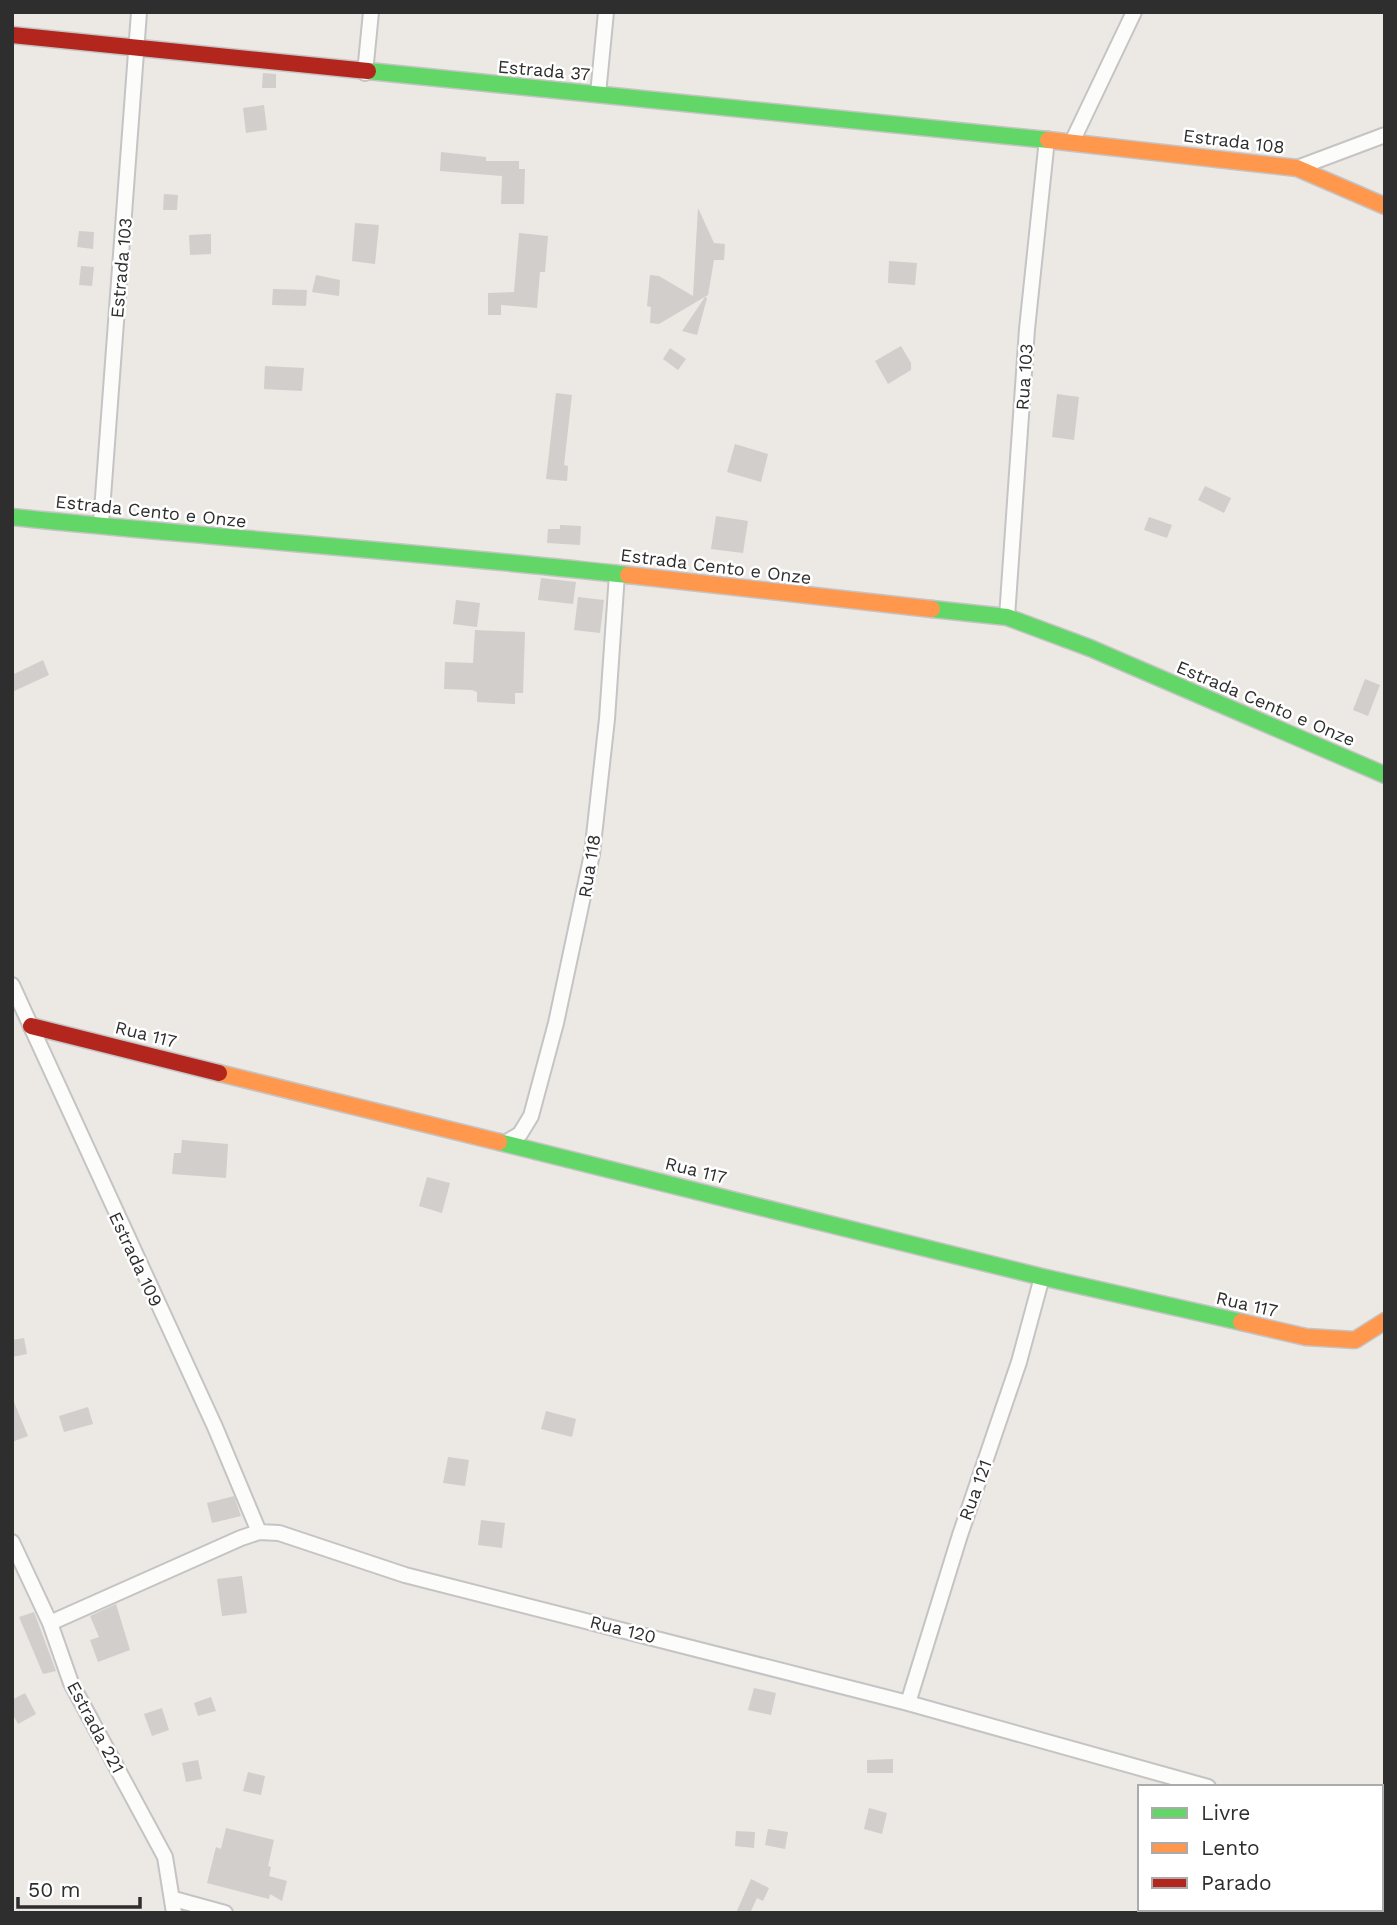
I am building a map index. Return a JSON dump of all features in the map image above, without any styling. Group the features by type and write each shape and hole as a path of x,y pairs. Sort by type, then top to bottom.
{"street":[{"name":"Estrada 103","path":"100,524 139,12"},
{"path":"365,73 371,12"},
{"path":"598,94 606,12"},
{"path":"1072,142 1134,12"},
{"name":"Estrada 37","path":"12,35 365,73 1072,142"},
{"path":"1297,168 1385,135"},
{"name":"Rua 103","path":"1007,617 1028,318 1047,139"},
{"name":"Estrada 108","path":"1072,142 1297,168 1385,206"},
{"name":"Estrada Cento e Onze","path":"12,517 225,539 465,557 1007,617 1090,648 1385,775"},
{"name":"Rua 118","path":"505,1143 520,1133 531,1116 585,896 602,771 617,573"},
{"name":"Estrada 109","path":"12,985 215,1427 259,1532"},
{"name":"Rua 117","path":"31,1026 1042,1277 1306,1338 1355,1340 1385,1321"},
{"name":"Rua 121","path":"908,1703 960,1535 1016,1373 1042,1277"},
{"path":"50,1623 176,1565 259,1532"},
{"name":"Rua 120","path":"259,1532 279,1533 405,1575 908,1703 1201,1785"},
{"name":"Estrada 221","path":"12,1542 50,1623 71,1683 158,1842 169,1870 174,1906"},
{"path":"174,1906 225,1913"}],"building":[{"path":"263,73 276,74 276,88 262,88"},
{"path":"264,105 267,130 246,133 243,108"},
{"path":"441,152 486,157 486,161 519,161 519,169 525,169 524,204 501,204 502,176 440,171"},
{"path":"164,194 178,195 177,210 163,210"},
{"path":"698,208 714,243 725,244 724,260 714,260 708,295 659,324 650,323 651,307 647,306 650,275 659,276 693,296"},
{"path":"355,223 379,225 375,264 352,261"},
{"path":"79,231 94,232 93,249 77,247"},
{"path":"519,233 548,236 545,272 540,272 537,308 501,305 501,315 488,315 488,293 514,292"},
{"path":"211,234 211,254 190,255 189,235"},
{"path":"889,261 917,263 915,285 888,283"},
{"path":"81,266 94,267 92,286 79,285"},
{"path":"316,275 340,280 339,296 312,292"},
{"path":"273,289 307,290 306,306 272,305"},
{"path":"705,297 707,298 697,335 682,331"},
{"path":"901,346 911,363 911,370 888,384 875,361"},
{"path":"670,348 686,359 678,370 663,359"},
{"path":"265,366 304,368 302,391 264,389"},
{"path":"556,393 572,395 564,465 568,466 567,481 546,479"},
{"path":"1057,394 1079,397 1074,440 1052,437"},
{"path":"735,444 768,454 761,482 727,472"},
{"path":"1205,486 1231,498 1224,513 1198,500"},
{"path":"716,516 748,521 743,553 711,549"},
{"path":"1149,517 1172,525 1167,538 1144,530"},
{"path":"560,525 581,526 580,545 547,543 548,529 560,529"},
{"path":"541,578 576,582 573,604 538,600"},
{"path":"578,597 604,600 600,633 574,630"},
{"path":"456,600 480,603 477,627 453,624"},
{"path":"475,630 525,632 523,693 515,693 515,704 477,702 477,692 472,690 444,689 445,662 473,663"},
{"path":"43,660 49,675 12,692 12,675"},
{"path":"1365,679 1380,685 1368,716 1353,710"},
{"path":"182,1140 228,1144 226,1178 172,1174 174,1153 181,1153"},
{"path":"427,1177 450,1183 442,1213 419,1206"},
{"path":"24,1338 27,1354 12,1357 12,1340"},
{"path":"12,1397 28,1436 12,1442"},
{"path":"88,1407 93,1424 64,1432 59,1416"},
{"path":"546,1411 576,1419 572,1437 541,1429"},
{"path":"448,1457 469,1460 465,1486 443,1483"},
{"path":"234,1496 241,1516 212,1523 207,1503"},
{"path":"481,1520 505,1523 502,1548 478,1545"},
{"path":"242,1576 247,1613 222,1616 217,1579"},
{"path":"116,1604 130,1650 98,1662 90,1640 99,1637 90,1616"},
{"path":"34,1612 56,1671 43,1674 19,1617"},
{"path":"754,1688 776,1693 771,1715 748,1710"},
{"path":"25,1693 36,1714 18,1724 12,1713 12,1700"},
{"path":"211,1697 216,1711 198,1716 194,1703"},
{"path":"162,1708 169,1730 152,1736 144,1714"},
{"path":"893,1759 893,1773 867,1773 867,1760"},
{"path":"198,1760 202,1779 186,1782 182,1763"},
{"path":"248,1772 265,1776 261,1795 243,1791"},
{"path":"869,1808 887,1813 882,1834 864,1829"},
{"path":"226,1828 274,1840 268,1866 271,1867 269,1876 287,1881 282,1901 270,1894 269,1899 207,1883 216,1847 221,1849"},
{"path":"768,1829 788,1832 785,1849 765,1845"},
{"path":"736,1831 755,1832 754,1848 735,1846"},
{"path":"751,1879 769,1888 763,1901 757,1898 750,1913 736,1913"}],"traffic: fast":[{"path":"368,71 1048,140"},
{"path":"12,517 628,575"},
{"path":"932,609 1007,617 1090,648 1385,775"},
{"path":"499,1142 1042,1277 1241,1322"}],"traffic: slow":[{"path":"1048,140 1297,168 1385,206"},
{"path":"628,575 932,609"},
{"path":"219,1073 499,1142"},
{"path":"1241,1322 1306,1337 1355,1340 1385,1321"}],"traffic: jam":[{"path":"12,35 368,71"},
{"path":"31,1026 219,1073"}]}
